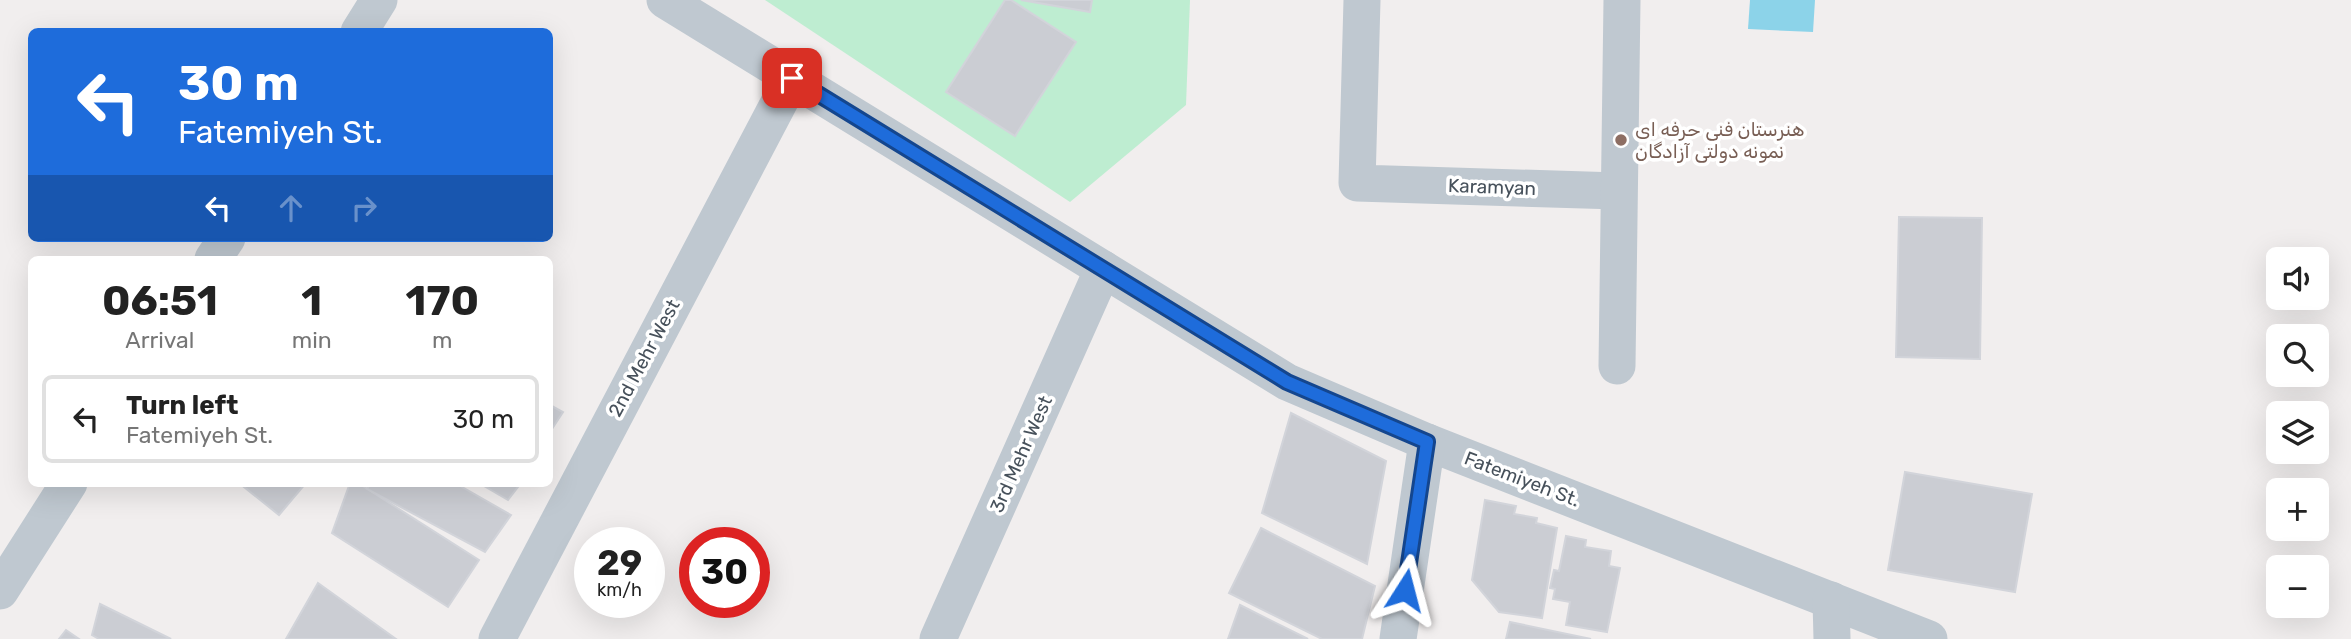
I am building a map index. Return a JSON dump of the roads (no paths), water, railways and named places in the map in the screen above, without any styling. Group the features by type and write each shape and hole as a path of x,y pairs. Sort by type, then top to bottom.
{"street":[{"path":"362,28 379,0"},
{"name":"Fatemiyeh St.","path":"665,0 1287,382 1427,442 1929,639"},
{"name":"Karamyan","path":"1362,0 1357,183 1618,191"},
{"path":"1617,366 1622,0"},
{"name":"2nd Mehr West","path":"497,639 792,78"},
{"name":"3rd Mehr West","path":"938,639 1103,269"},
{"path":"1398,639 1427,442"},
{"path":"0,591 66,487"},
{"path":"1831,600 1832,639"}],"water":[{"path":"1750,0 1815,0 1813,32 1748,29"}],"place":[{"name":"هنرستان فنی حرفه ای نمونه دولتی آزادگان","path":"1621,140"}]}
